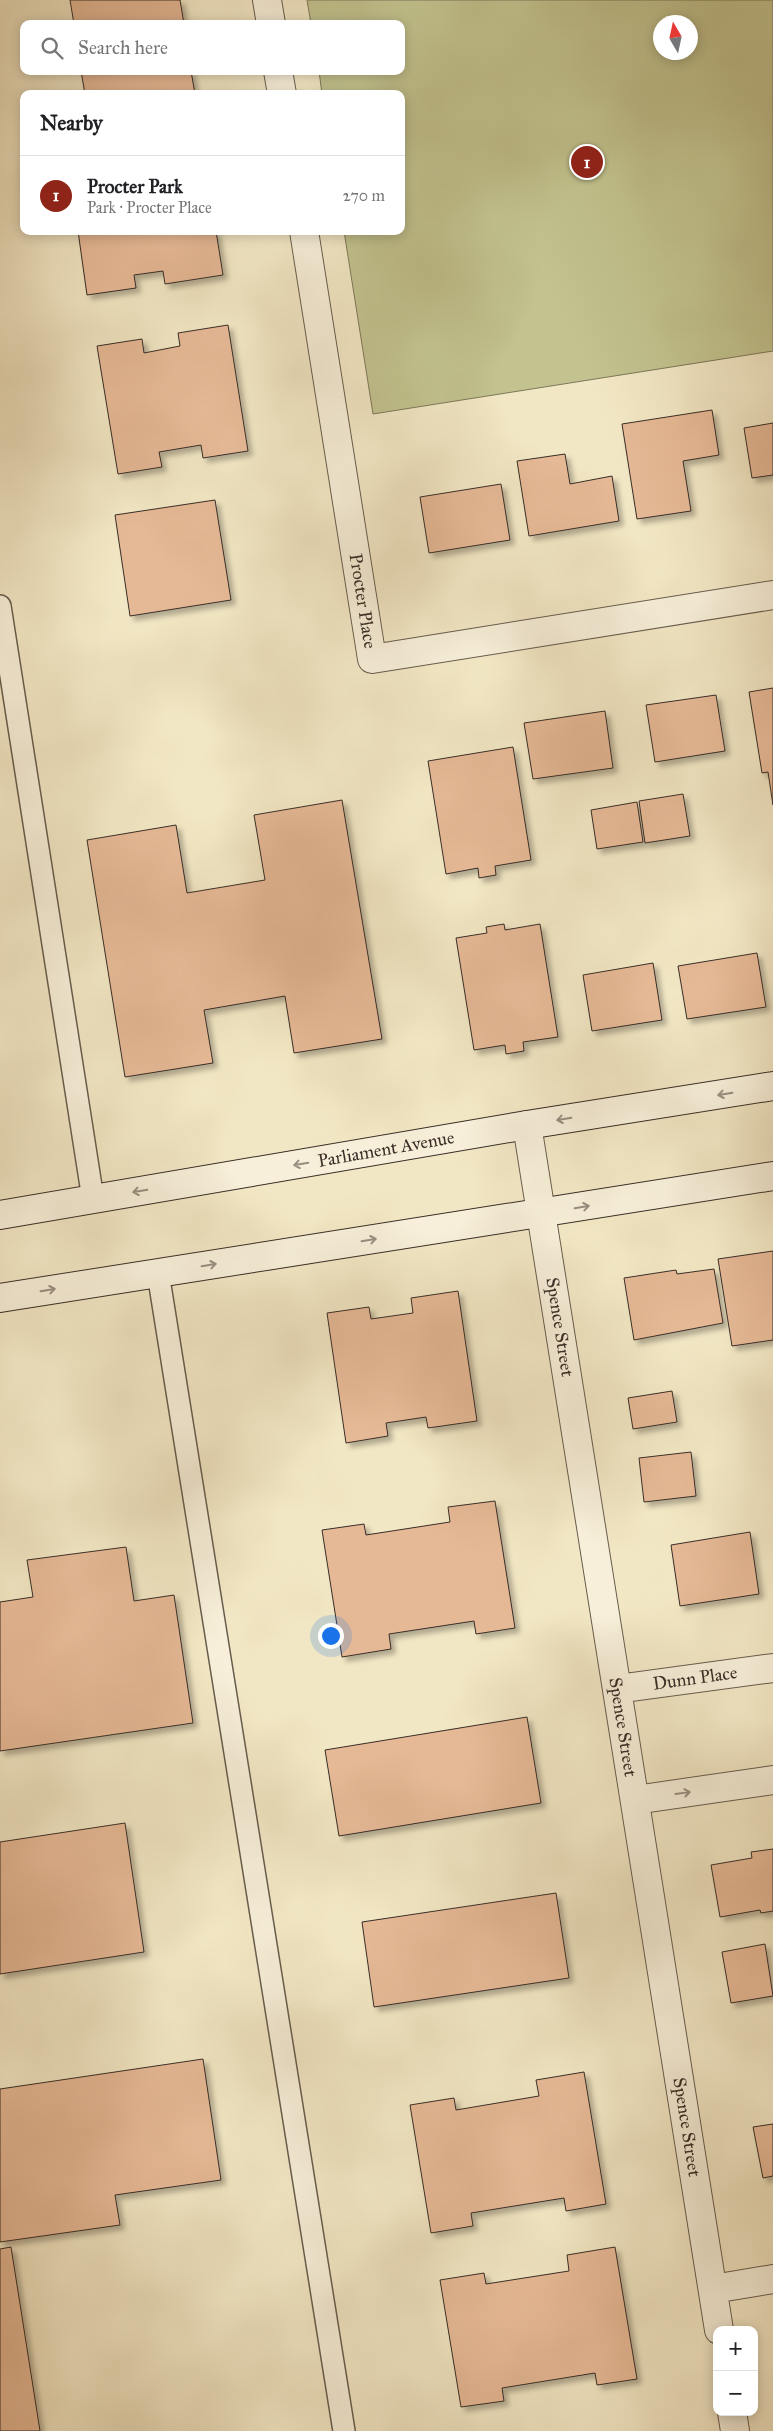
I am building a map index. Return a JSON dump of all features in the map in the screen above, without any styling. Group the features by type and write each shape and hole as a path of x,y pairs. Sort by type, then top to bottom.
{"street":[{"path":"267,0 270,20"},
{"path":"279,75 281,90"},
{"name":"Procter Place","path":"305,235 372,659 773,595"},
{"name":"Parliament Avenue","path":"0,1215 527,1125 773,1086"},
{"name":"Spence Street","path":"527,1125 718,2326"},
{"path":"0,1298 773,1176"},
{"name":"Dunn Place","path":"617,1689 773,1668"},
{"path":"635,1800 773,1780"},
{"path":"712,2289 773,2279"},
{"path":"733,2416 735,2431"}],"lane":[{"path":"0,606 93,1199"},
{"path":"158,1273 344,2431"}],"green space":[{"path":"307,0 773,0 773,351 373,414 345,235 405,235 405,90 321,90 320,75 405,75 405,20 310,20"}],"building":[{"path":"70,0 180,0 183,20 73,20"},
{"path":"82,75 192,75 194,90 84,90"},
{"path":"79,235 217,235 223,275 165,284 163,271 134,275 136,288 87,295"},
{"path":"228,325 248,451 203,458 201,445 159,452 162,467 118,474 97,346 142,339 144,353 180,346 178,333"},
{"path":"712,410 719,455 683,461 691,511 637,519 622,424"},
{"path":"773,423 773,475 752,478 744,428"},
{"path":"565,454 570,484 612,476 619,521 529,536 517,461"},
{"path":"501,484 510,540 429,553 420,497"},
{"path":"215,500 231,600 130,616 115,515"},
{"path":"773,688 773,805 768,772 762,773 749,692"},
{"path":"716,695 725,751 655,762 646,705"},
{"path":"605,711 613,768 533,779 524,723"},
{"path":"513,747 531,860 495,866 496,875 479,878 478,868 446,874 428,761"},
{"path":"683,794 690,836 645,843 639,801"},
{"path":"342,800 382,1039 294,1053 285,996 204,1010 213,1063 125,1077 87,840 176,825 187,893 265,880 254,815"},
{"path":"637,802 643,842 597,849 591,810"},
{"path":"504,924 505,930 540,924 558,1037 523,1042 524,1051 506,1054 505,1045 474,1050 456,938 487,933 486,927"},
{"path":"757,953 766,1007 687,1019 678,966"},
{"path":"653,963 662,1020 592,1031 583,975"},
{"path":"773,1251 773,1340 732,1346 718,1259"},
{"path":"714,1269 723,1323 634,1340 624,1278 676,1270 677,1274"},
{"path":"458,1291 477,1421 428,1428 426,1417 386,1423 388,1436 346,1443 327,1313 369,1307 371,1319 413,1313 411,1298"},
{"path":"672,1391 677,1422 633,1429 628,1398"},
{"path":"691,1452 696,1496 644,1502 639,1458"},
{"path":"495,1501 515,1628 476,1634 474,1621 389,1634 391,1649 342,1657 322,1530 364,1524 366,1535 450,1522 448,1507"},
{"path":"750,1532 759,1594 680,1606 671,1545"},
{"path":"126,1547 134,1601 174,1595 193,1723 0,1751 0,1602 33,1597 27,1560"},
{"path":"527,1717 541,1803 339,1836 325,1750"},
{"path":"125,1823 144,1952 0,1974 0,1842"},
{"path":"773,1849 773,1911 761,1913 760,1910 720,1917 711,1865 752,1858 751,1852"},
{"path":"556,1893 569,1978 374,2007 362,1922"},
{"path":"765,1944 773,1996 731,2003 722,1952"},
{"path":"203,2059 221,2180 115,2195 120,2225 0,2242 0,2089"},
{"path":"584,2072 606,2204 566,2211 564,2198 471,2213 473,2226 431,2233 410,2105 454,2098 456,2110 539,2096 536,2080"},
{"path":"773,2124 773,2176 763,2178 753,2127"},
{"path":"11,2247 40,2431 0,2431 0,2249"},
{"path":"615,2247 637,2379 597,2385 595,2373 502,2388 504,2401 461,2407 440,2280 484,2273 486,2284 569,2271 567,2255"}],"place":[{"name":"Procter Park","path":"587,162"}]}
